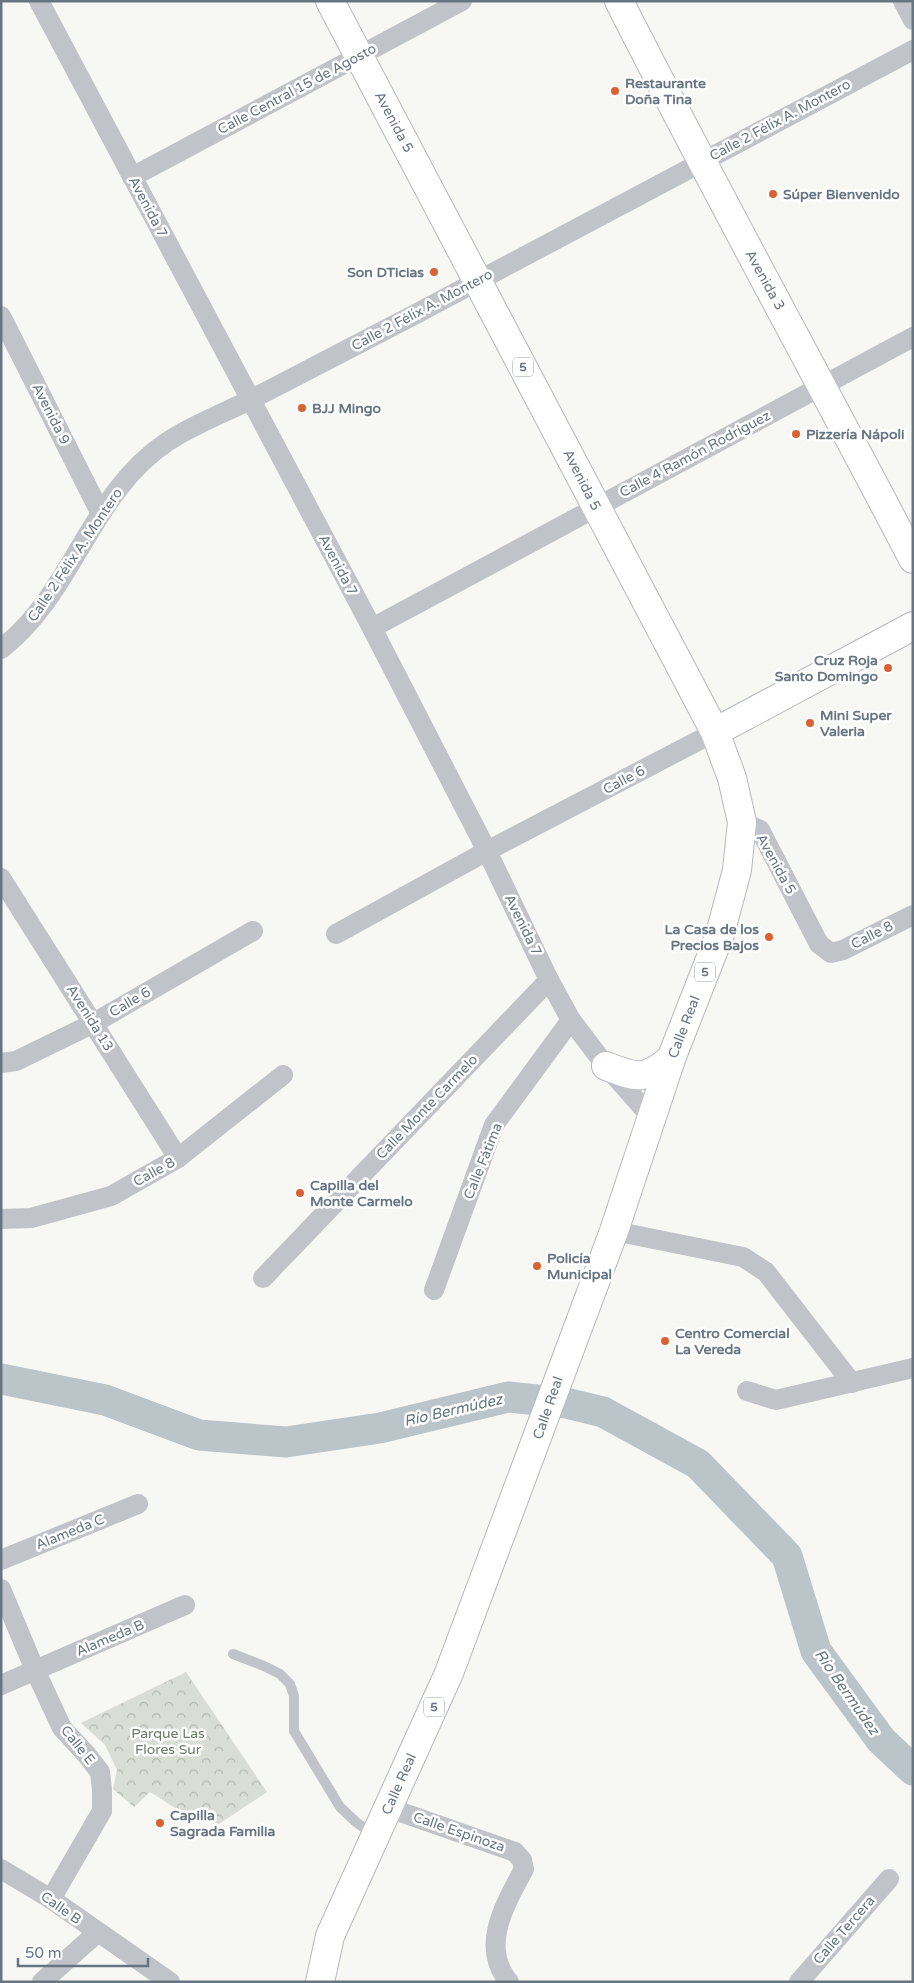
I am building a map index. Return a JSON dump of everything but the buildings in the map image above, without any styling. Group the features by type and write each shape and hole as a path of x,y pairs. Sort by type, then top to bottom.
{"main road":[{"name":"Avenida 5","path":"330,1 715,732 732,778 742,822"},
{"name":"Avenida 3","path":"619,1 701,162 823,386 913,559"},
{"name":"Calle 6","path":"715,732 913,626"},
{"name":"Calle Real","path":"320,1982 330,1936 449,1673 541,1428 564,1360 614,1231 671,1059 720,934 737,870 742,822"},
{"path":"606,1066 632,1076 641,1076 654,1072 671,1059"}],"street":[{"name":"Avenida 7","path":"39,1 372,628 487,851 571,1020 606,1066 651,1117"},
{"name":"Calle Central 15 de Agosto","path":"132,177 462,1"},
{"path":"903,1 913,20"},
{"name":"Calle 2 Félix A. Montero","path":"3,642 29,624 46,603 100,512 141,461 169,440 478,281 913,50"},
{"name":"Avenida 9","path":"1,316 100,512"},
{"name":"Calle 4 Ramón Rodríguez","path":"372,628 913,337"},
{"name":"Calle 6","path":"336,934 487,851 715,732"},
{"name":"Avenida 5","path":"742,822 760,830 819,944 831,953"},
{"name":"Avenida 13","path":"1,878 178,1158"},
{"name":"Calle 8","path":"831,953 843,950 913,915"},
{"name":"Calle 6","path":"1,1063 16,1061 94,1023 253,931"},
{"name":"Calle Monte Carmelo","path":"263,1278 550,980"},
{"name":"Calle Fátima","path":"434,1290 494,1125 571,1020"},
{"name":"Calle 8","path":"1,1219 31,1218 111,1196 178,1158 283,1075"},
{"path":"614,1231 743,1257 766,1272 852,1384"},
{"path":"747,1390 776,1400 852,1384 913,1368"},
{"name":"Alameda C","path":"1,1560 138,1504"},
{"name":"Calle E","path":"1,1589 62,1728 100,1772 102,1811 51,1899"},
{"name":"Alameda B","path":"1,1685 185,1605"},
{"name":"Calle Espinoza","path":"389,1808 516,1852 522,1860 524,1868 498,1920 495,1944 497,1962 506,1979"},
{"name":"Calle B","path":"1,1869 51,1899 97,1933 170,1982"},
{"name":"Calle Tercera","path":"799,1982 890,1879"},
{"path":"42,1982 97,1933"}],"lane":[{"path":"233,1654 280,1674 290,1684 294,1696 294,1731 340,1807 375,1836"}],"green space":[{"name":"Parque Las Flores Sur","path":"186,1672 267,1792 216,1826 207,1818 200,1824 150,1792 134,1807 113,1789 117,1770 105,1745 81,1723"}],"waterway":[{"name":"Río Bermúdez","path":"1,1379 105,1400 199,1435 286,1442 380,1428 508,1397 566,1403 603,1412 698,1464 787,1556 816,1651 881,1740 913,1770"}],"place":[{"name":"Restaurante Doña Tina","path":"615,91"},
{"name":"Súper Bienvenido","path":"773,194"},
{"name":"Son DTicias","path":"434,272"},
{"name":"BJJ Mingo","path":"302,408"},
{"name":"Pizzería Nápoli","path":"796,434"},
{"name":"Cruz Roja Santo Domingo","path":"888,668"},
{"name":"Mini Super Valeria","path":"810,723"},
{"name":"La Casa de los Precios Bajos","path":"769,937"},
{"name":"Capilla del Monte Carmelo","path":"300,1193"},
{"name":"Policía Municipal","path":"537,1266"},
{"name":"Centro Comercial La Vereda","path":"665,1341"},
{"name":"Capilla Sagrada Familia","path":"160,1823"}]}
